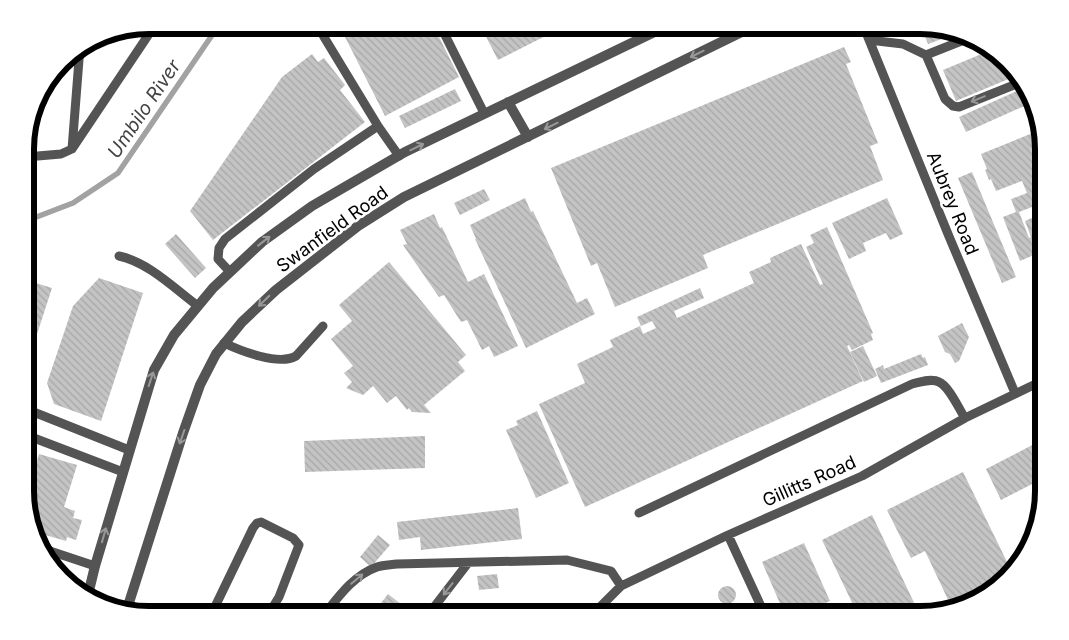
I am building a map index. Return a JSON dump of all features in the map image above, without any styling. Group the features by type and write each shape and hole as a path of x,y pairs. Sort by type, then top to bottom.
{"street":[{"name":"Swanfield Road","path":"89,590 154,370 174,335 213,288 262,242 312,206 399,156 484,113 650,34"},
{"name":"Swanfield Road","path":"129,604 163,493 200,385 224,343 242,322 276,290 358,226 404,197 738,34"},
{"path":"508,102 528,137"}],"lane":[{"path":"34,156 61,154 72,149 149,34"},
{"path":"322,34 378,126 399,156"},
{"path":"444,34 484,113"},
{"name":"Aubrey Road","path":"867,34 1015,393"},
{"path":"869,40 903,44 926,55 945,99 953,106 959,107 1016,84"},
{"path":"926,55 961,41"},
{"path":"72,149 77,59"},
{"path":"230,272 218,258 219,248 225,239 314,169 378,126"},
{"path":"119,256 143,264 198,306"},
{"path":"224,343 239,350 277,359 291,359 296,356 323,326"},
{"path":"640,513 912,384 938,381 946,386 965,418"},
{"name":"Gillitts Road","path":"601,606 621,586 728,534 862,476 965,418 1035,384"},
{"path":"34,412 129,450"},
{"path":"34,438 123,472"},
{"path":"215,606 253,528 257,523 261,522 293,538 299,545 279,597 274,606"},
{"path":"728,534 761,606"},
{"path":"50,551 95,566"},
{"path":"331,606 358,576 378,566 397,564 468,564 566,560 611,572 621,586"},
{"path":"435,606 468,564"}],"building":[{"path":"344,34 438,34 459,77 385,116"},
{"path":"485,34 549,34 498,60"},
{"path":"924,34 946,37 928,44"},
{"path":"844,47 851,62 846,64 878,143 870,146 883,180 703,255 708,268 615,307 597,263 591,266 551,168"},
{"path":"984,53 996,62 1011,78 956,101 943,70"},
{"path":"312,54 318,62 324,58 345,85 340,90 365,122 213,240 190,211 282,77"},
{"path":"455,89 461,101 405,128 399,116"},
{"path":"1019,90 1026,105 966,132 959,117"},
{"path":"1034,132 1035,214 1032,207 1019,212 1029,238 1031,237 1025,221 1035,216 1035,246 1034,244 1032,245 1035,254 1020,261 1003,217 1016,212 1011,199 1027,193 1022,181 996,191 991,179 989,180 985,170 987,169 981,154"},
{"path":"972,172 1016,277 1002,283 958,178"},
{"path":"484,189 490,200 460,215 454,203"},
{"path":"525,198 577,303 587,298 595,314 526,348 470,225"},
{"path":"887,198 903,234 890,240 886,233 863,243 866,251 849,259 832,223"},
{"path":"434,214 468,282 484,274 518,346 494,357 489,346 482,350 467,320 461,322 444,295 439,297 403,245 407,244 400,230"},
{"path":"827,227 873,333 871,334 873,340 852,350 849,345 847,346 863,381 585,507 539,404 585,383 577,364 613,347 610,340 640,326 643,334 656,328 652,321 641,326 637,317 700,288 704,298 674,311 677,318 754,283 749,272 771,262 770,258 801,244 820,285 823,284 806,247 814,243 810,235"},
{"path":"176,234 206,268 195,278 165,244"},
{"path":"389,262 466,355 458,362 465,371 424,405 431,413 412,412 409,408 407,410 396,396 387,403 373,386 363,395 346,388 352,382 344,373 353,366 331,339 352,321 339,305"},
{"path":"99,278 143,293 101,421 54,404 47,383 73,306"},
{"path":"34,282 52,288 34,343"},
{"path":"962,323 969,337 959,361 955,363 950,354 945,352 938,336"},
{"path":"863,346 877,376 864,382 850,352"},
{"path":"921,354 923,358 925,357 928,365 881,383 875,369 883,365 884,369"},
{"path":"537,411 569,483 536,498 506,430 518,425 516,421"},
{"path":"425,436 425,468 305,472 304,441"},
{"path":"1035,444 1035,483 1001,500 986,469"},
{"path":"39,454 77,465 64,507 75,511 73,518 82,520 76,540 67,537 66,541 41,534 35,507 35,468"},
{"path":"963,472 1009,565 1002,573 984,587 949,602 925,551 911,558 887,510"},
{"path":"518,508 522,539 421,550 420,537 399,540 397,522"},
{"path":"872,515 916,606 854,606 822,540"},
{"path":"378,535 390,545 371,567 360,557"},
{"path":"804,543 830,601 818,606 816,606 815,603 808,606 781,606 762,562"},
{"path":"497,574 499,588 479,590 477,576"},
{"path":"727,586 733,589 736,595 733,601 727,604 721,601 718,595 721,589"},
{"path":"388,594 403,606 379,606"}],"waterway":[{"name":"Umbilo River","path":"34,218 73,203 118,173 213,34"}]}
